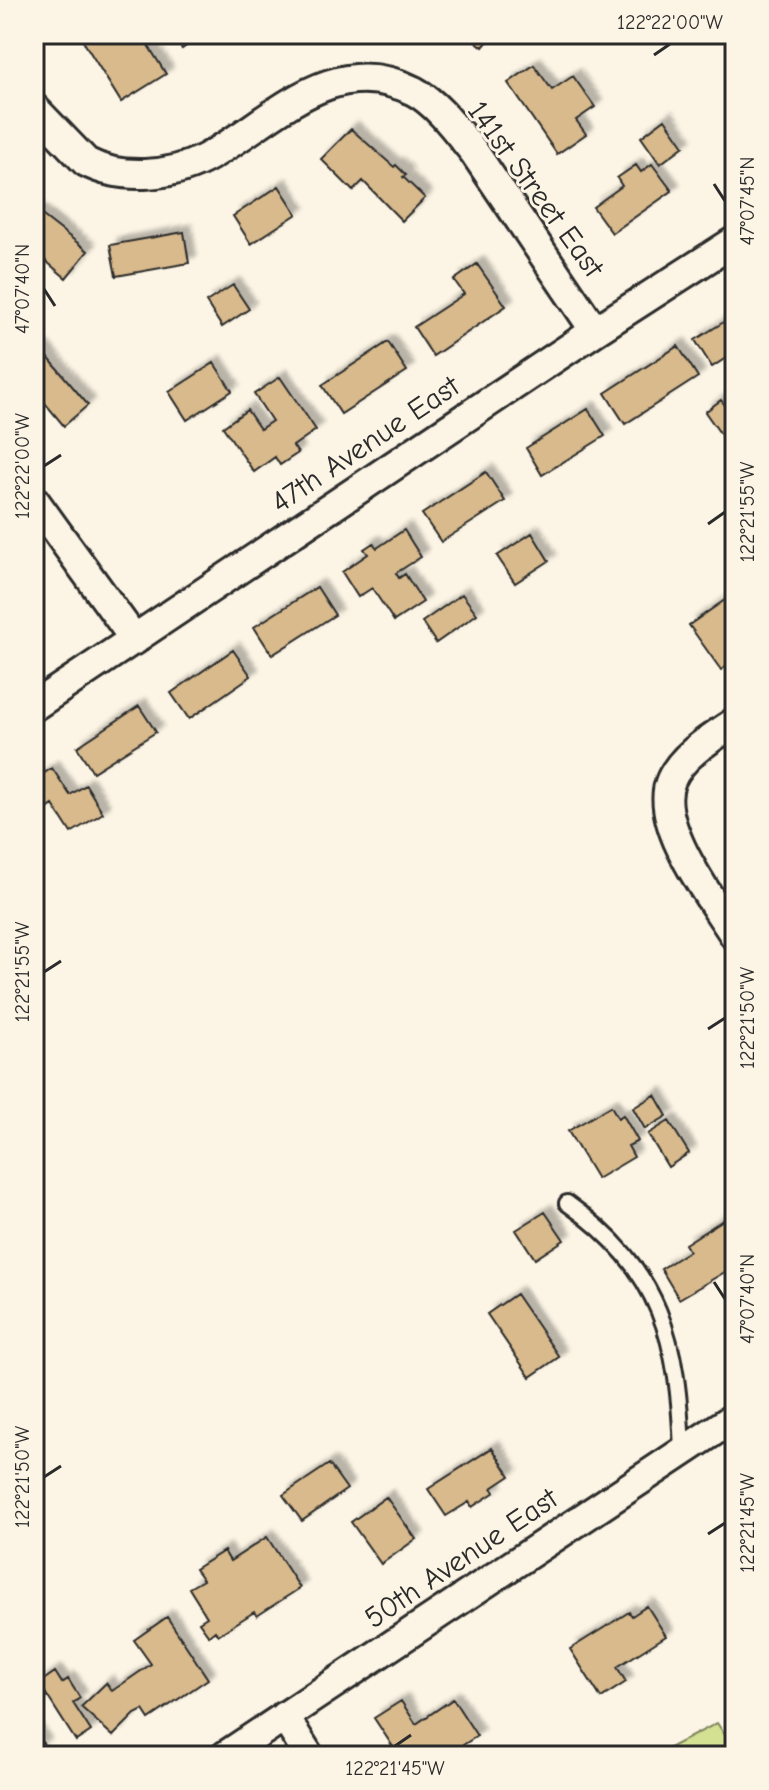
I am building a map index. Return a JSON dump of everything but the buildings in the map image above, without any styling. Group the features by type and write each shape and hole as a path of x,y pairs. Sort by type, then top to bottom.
{"street":[{"name":"141st Street East","path":"34,108 86,162 127,174 143,174 202,160 291,101 326,84 345,80 379,80 416,92 474,152 595,331"},
{"name":"47th Avenue East","path":"34,706 735,241"},
{"path":"34,500 135,640"},
{"path":"735,722 682,764 670,784 671,818 680,845 735,936"},
{"name":"50th Avenue East","path":"225,1756 735,1417"},
{"path":"284,1716 309,1756"}],"lane":[{"path":"567,1203 615,1242 636,1267 660,1309 675,1370 682,1452"}],"green space":[{"path":"717,1723 735,1750 735,1756 654,1756"}]}
